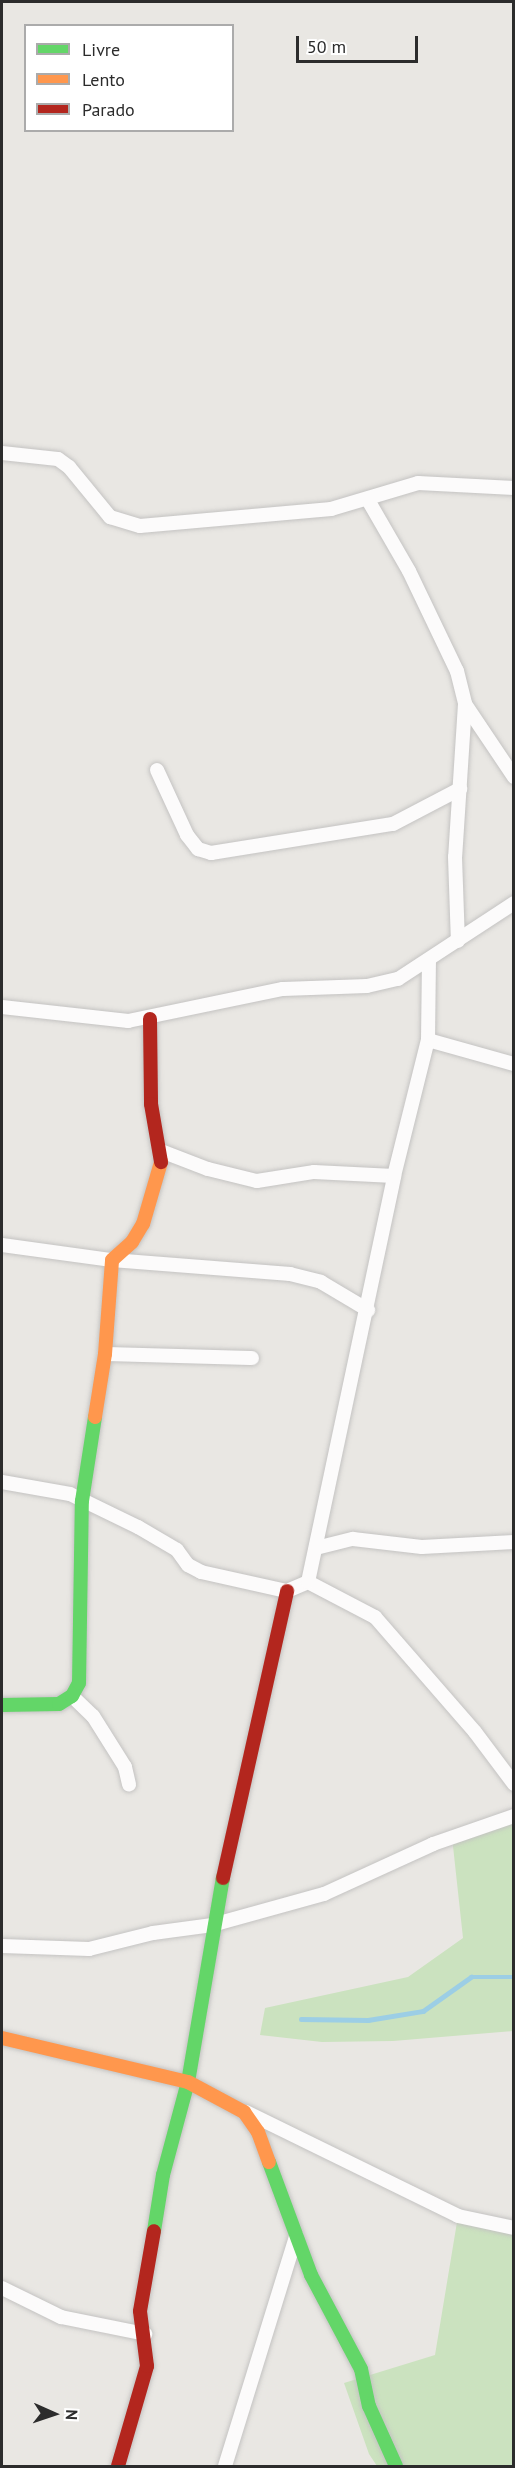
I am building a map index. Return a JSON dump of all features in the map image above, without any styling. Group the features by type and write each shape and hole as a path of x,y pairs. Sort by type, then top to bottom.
{"street":[{"path":"2,453 58,459 69,467 110,517 140,526 331,509 368,500 418,483 513,488"},
{"path":"368,500 409,571 457,670 465,704 455,857 458,941"},
{"path":"465,704 513,777"},
{"path":"157,770 187,835 198,849 211,853 393,824 460,789"},
{"path":"2,1006 128,1021 150,1019 284,989 366,986 398,979 429,962 513,903"},
{"path":"308,1582 368,1311 394,1176 428,1040 429,962"},
{"path":"2,1705 59,1704 72,1696 79,1683 82,1665 82,1501 105,1353 112,1260 132,1242 143,1224 162,1166 151,1104 150,1019"},
{"path":"428,1040 513,1064"},
{"path":"161,1151 208,1169 257,1181 314,1172 394,1176"},
{"path":"2,1245 112,1260 306,1277 368,1311"},
{"path":"105,1353 252,1358"},
{"path":"2,1482 56,1489 138,1527 177,1550 188,1565 201,1572 286,1591 308,1582 375,1617 475,1732 513,1784"},
{"path":"316,1548 352,1539 422,1547 513,1542"},
{"path":"117,2466 144,2383 147,2366 145,2334 140,2312 163,2175 188,2082 208,1972 212,1925 286,1591"},
{"path":"72,1696 93,1716 125,1767 129,1785"},
{"path":"2,1946 89,1948 153,1933 212,1925 324,1894 432,1844 513,1816"},
{"path":"2,2038 188,2082 244,2112 458,2216 513,2228"},
{"path":"244,2112 258,2132 311,2275 346,2336 360,2369 369,2406 396,2466"},
{"path":"225,2466 296,2236"},
{"path":"2,2288 61,2318 145,2334"}],"green space":[{"path":"513,1816 513,2031 393,2041 322,2042 260,2035 265,2008 408,1977 463,1938 452,1837"},
{"path":"458,2216 513,2220 513,2466 377,2466 369,2454 344,2383 435,2355"}],"waterway":[{"path":"301,2019 368,2020 423,2011 471,1977 514,1977"}],"traffic: fast":[{"path":"2,1705 59,1704 72,1696 79,1683 82,1501 95,1417"},
{"path":"154,2231 163,2175 188,2082 223,1878"},
{"path":"269,2162 311,2275 361,2369 369,2406 396,2466"}],"traffic: slow":[{"path":"95,1417 105,1354 112,1260 132,1242 143,1224 161,1162"},
{"path":"2,2038 188,2082 244,2112 258,2132 269,2162"}],"traffic: jam":[{"path":"150,1019 151,1104 161,1162"},
{"path":"223,1878 287,1591"},
{"path":"118,2466 147,2366 140,2311 154,2231"}]}
